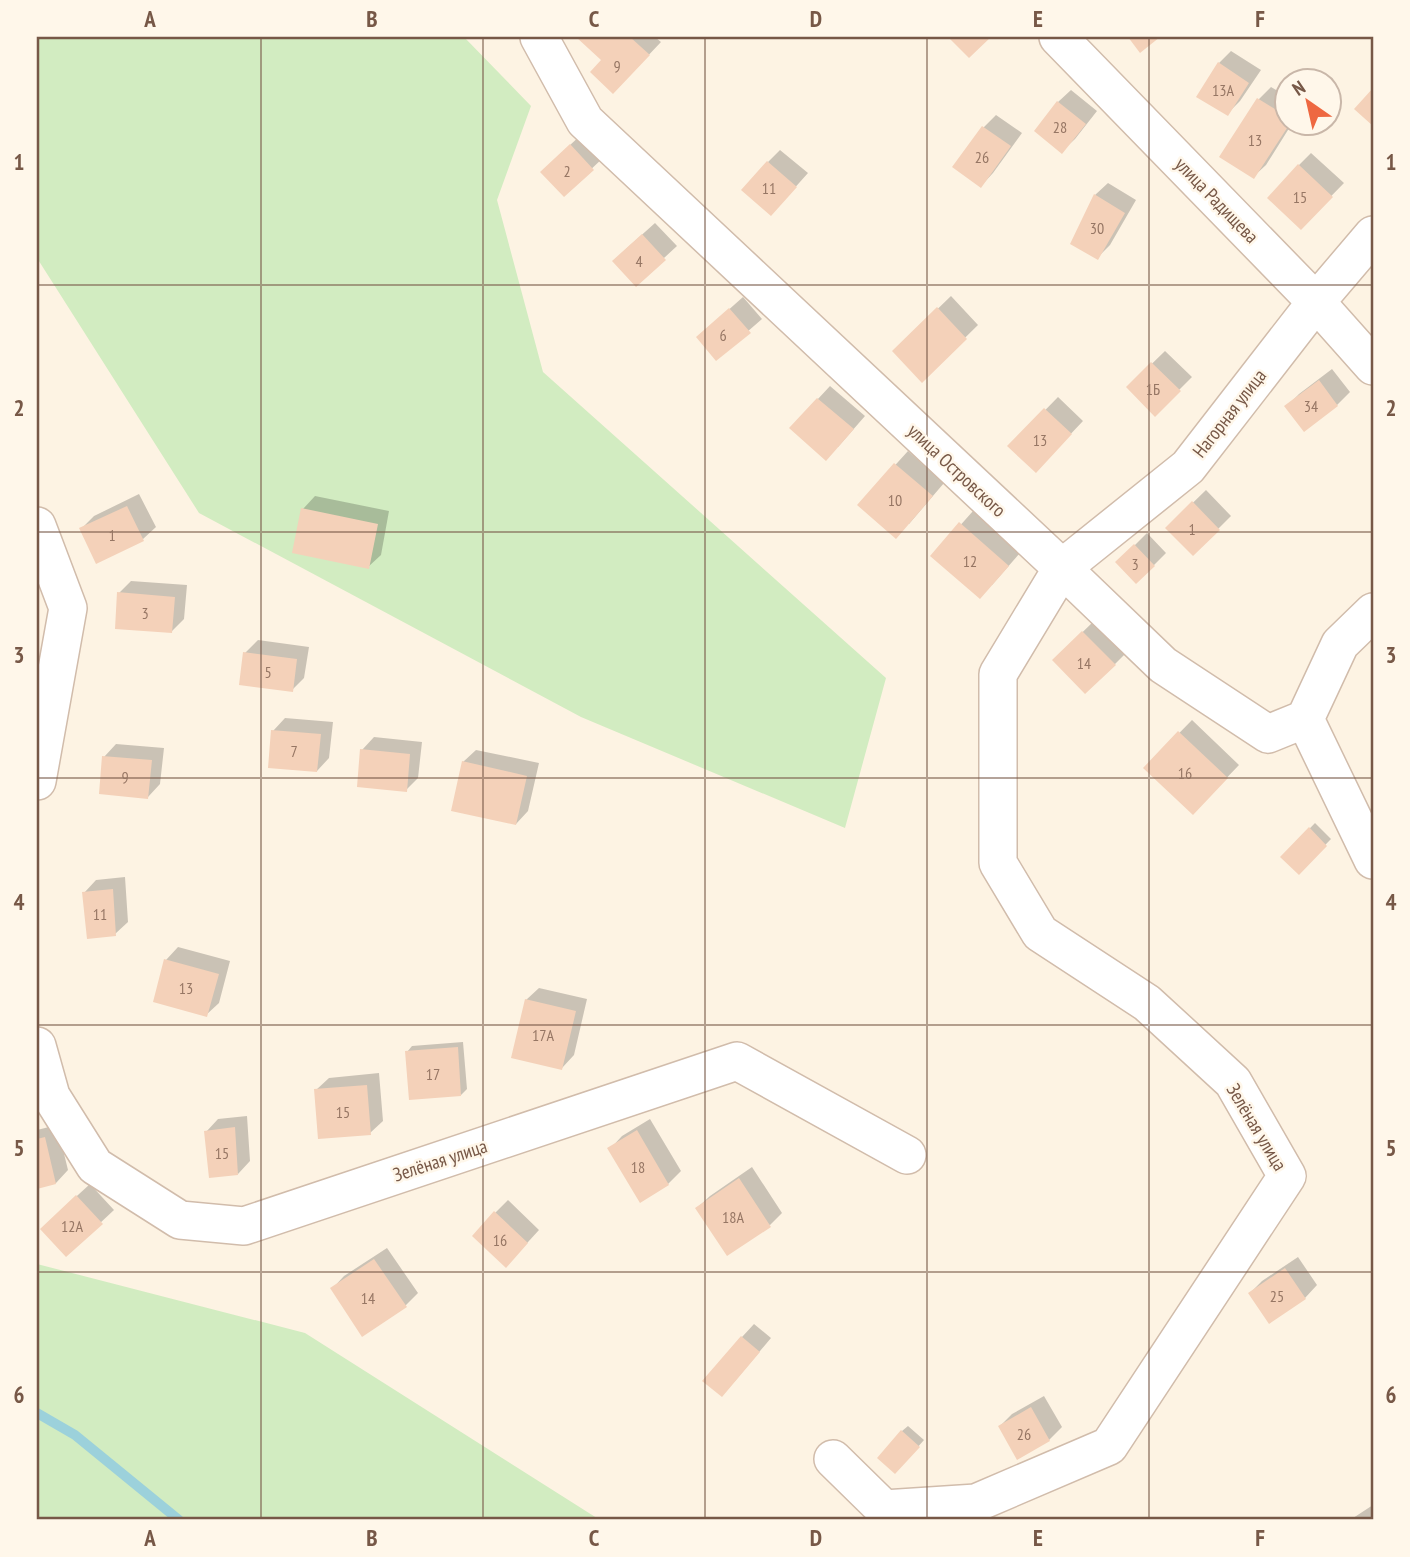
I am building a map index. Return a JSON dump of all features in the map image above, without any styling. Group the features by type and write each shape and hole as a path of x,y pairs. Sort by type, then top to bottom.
{"street":[{"name":"улица Островского","path":"539,37 585,121 1163,665 1268,734 1306,719"},
{"name":"улица Радищева","path":"1058,37 1316,302 1373,366"},
{"name":"Нагорная улица","path":"1062,568 1188,467 1316,302 1373,235"},
{"path":"37,526 68,608 37,781"},
{"name":"Зелёная улица","path":"833,1459 884,1509 976,1503 1110,1446 1287,1176 1233,1082 1147,1003 1040,933 998,863 998,674 1062,568"},
{"path":"1373,612 1340,644 1306,719 1373,860"},
{"name":"Зелёная улица","path":"37,1046 51,1096 95,1166 180,1220 244,1226 737,1061 907,1155"}],"green space":[{"path":"37,37 464,37 531,106 497,200 543,372 886,678 845,828 581,717 199,513 37,258"},
{"path":"37,1264 305,1333 600,1520 37,1520"}],"building":[{"path":"576,37 630,37 650,55 613,94 590,72 601,60"},
{"path":"948,37 991,37 969,58"},
{"path":"1128,37 1160,37 1140,53"},
{"path":"1218,62 1249,83 1228,116 1196,97"},
{"path":"1373,88 1373,126 1354,109"},
{"path":"1257,98 1274,108 1274,136 1282,136 1254,179 1219,157"},
{"path":"1057,101 1086,124 1062,154 1034,131"},
{"path":"982,126 1011,146 981,188 952,167"},
{"path":"570,144 594,170 564,197 540,172"},
{"path":"767,161 797,187 771,216 741,190"},
{"path":"1298,164 1333,197 1301,230 1267,198"},
{"path":"1094,194 1125,213 1098,260 1070,244"},
{"path":"642,234 666,260 636,287 612,261"},
{"path":"937,307 967,339 922,383 892,351"},
{"path":"729,308 751,333 716,361 696,337"},
{"path":"1151,362 1181,391 1155,417 1126,387"},
{"path":"1319,380 1338,406 1304,432 1284,406"},
{"path":"817,398 854,429 826,461 789,428"},
{"path":"1044,408 1072,434 1036,473 1007,446"},
{"path":"894,463 933,496 896,539 857,505"},
{"path":"1192,501 1220,530 1193,556 1165,528"},
{"path":"127,506 144,541 96,564 79,528"},
{"path":"301,508 378,524 369,569 292,553"},
{"path":"959,522 1009,566 980,599 930,556"},
{"path":"1134,544 1155,566 1136,584 1115,562"},
{"path":"117,592 175,597 172,633 115,629"},
{"path":"1082,631 1116,665 1085,694 1052,660"},
{"path":"243,652 297,659 293,692 239,685"},
{"path":"271,730 321,734 317,772 268,768"},
{"path":"1178,731 1228,778 1193,815 1143,768"},
{"path":"360,749 410,754 407,792 357,787"},
{"path":"102,756 152,760 148,799 99,794"},
{"path":"462,761 527,776 516,825 451,811"},
{"path":"1309,827 1327,846 1299,875 1280,857"},
{"path":"113,889 116,936 87,939 82,892"},
{"path":"164,959 219,974 207,1017 153,1002"},
{"path":"525,999 576,1011 562,1070 511,1058"},
{"path":"458,1047 461,1096 409,1100 405,1051"},
{"path":"367,1085 371,1135 318,1139 314,1089"},
{"path":"235,1127 238,1175 209,1178 204,1131"},
{"path":"637,1130 669,1185 640,1203 607,1148"},
{"path":"45,1137 56,1184 37,1189 37,1139"},
{"path":"739,1178 771,1227 727,1256 695,1208"},
{"path":"76,1195 103,1224 66,1257 40,1229"},
{"path":"494,1211 528,1243 506,1268 472,1236"},
{"path":"374,1259 407,1307 362,1337 330,1288"},
{"path":"1285,1268 1306,1299 1269,1324 1248,1293"},
{"path":"741,1336 760,1352 722,1397 702,1381"},
{"path":"1031,1407 1050,1441 1017,1460 998,1426"},
{"path":"901,1430 920,1447 895,1474 877,1458"}],"waterway":[{"path":"37,1413 75,1435 179,1520"}]}
